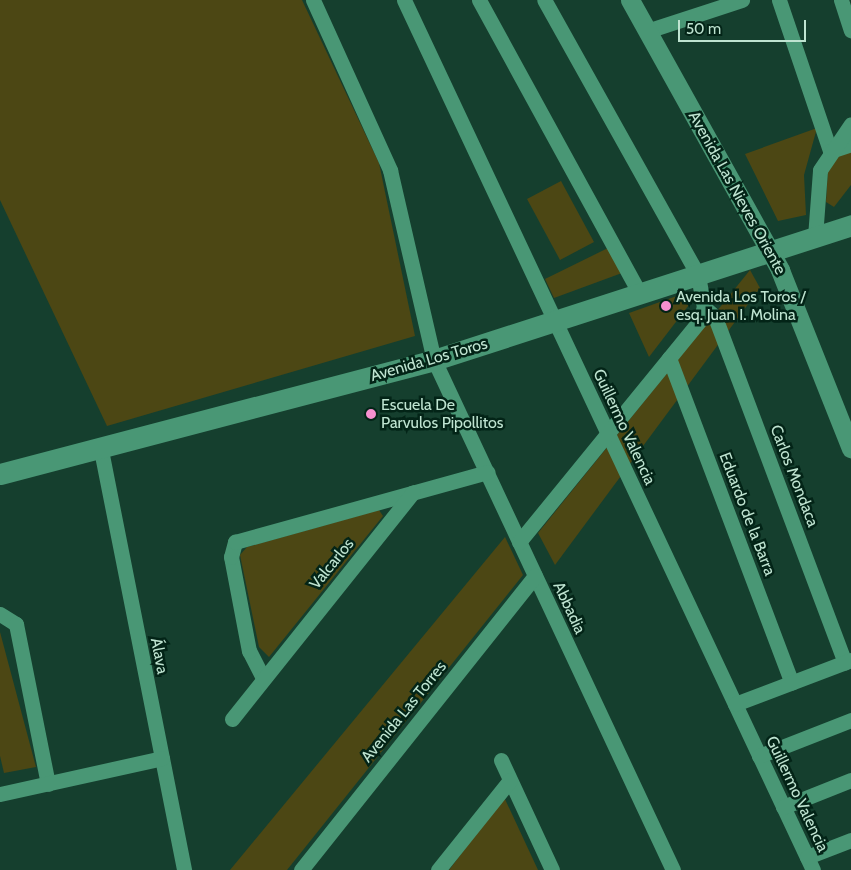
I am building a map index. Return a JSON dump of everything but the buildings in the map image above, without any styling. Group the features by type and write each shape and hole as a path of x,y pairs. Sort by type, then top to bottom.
{"main road":[{"name":"Avenida Los Toros","path":"0,474 100,450 434,360 815,237 850,228"}],"street":[{"name":"Abbadia","path":"313,0 390,170 434,360 673,870"},
{"name":"Guillermo Valencia","path":"404,0 810,864"},
{"path":"479,0 640,294"},
{"path":"520,542 699,321 704,307 698,275 544,0"},
{"path":"647,31 714,4 742,0"},
{"path":"779,0 830,151"},
{"path":"841,0 851,30"},
{"name":"Avenida Las Nieves Oriente","path":"631,1 770,252 794,300 851,448"},
{"path":"815,237 817,180 830,151 851,124"},
{"path":"830,151 851,144"},
{"name":"Carlos Mondaca","path":"704,307 715,317 848,661"},
{"name":"Eduardo de la Barra","path":"669,358 792,682"},
{"name":"Álava","path":"100,450 184,870"},
{"path":"263,678 249,650 231,557 233,545 238,540 487,472"},
{"name":"Valcarlos","path":"232,718 413,492"},
{"name":"Avenida Las Torres","path":"301,870 535,576"},
{"path":"0,614 16,624 48,784"},
{"path":"735,704 848,661"},
{"path":"759,756 851,720"},
{"path":"0,794 162,758"},
{"path":"501,760 552,870"},
{"path":"438,870 510,780"},
{"path":"784,807 851,780"},
{"path":"810,864 851,840"}],"shaded area":[{"path":"0,0 302,0 379,163 415,336 107,426 0,200"},
{"path":"817,128 804,175 806,215 778,221 745,154"},
{"path":"851,139 851,185 834,207 826,202 828,168"},
{"path":"561,181 594,242 560,260 527,199"},
{"path":"608,248 622,273 554,298 545,279"},
{"path":"750,270 760,288 555,565 538,533"},
{"path":"688,292 692,301 649,357 629,313"},
{"path":"379,510 383,516 269,657 259,647 240,555 247,547"},
{"path":"505,537 523,575 287,870 230,870"},
{"path":"0,632 36,767 4,773 0,756"},
{"path":"504,797 538,870 449,870"}],"place":[{"name":"Avenida Los Toros / esq. Juan I. Molina","path":"666,306"},
{"name":"Escuela De Parvulos Pipollitos","path":"371,414"}]}
